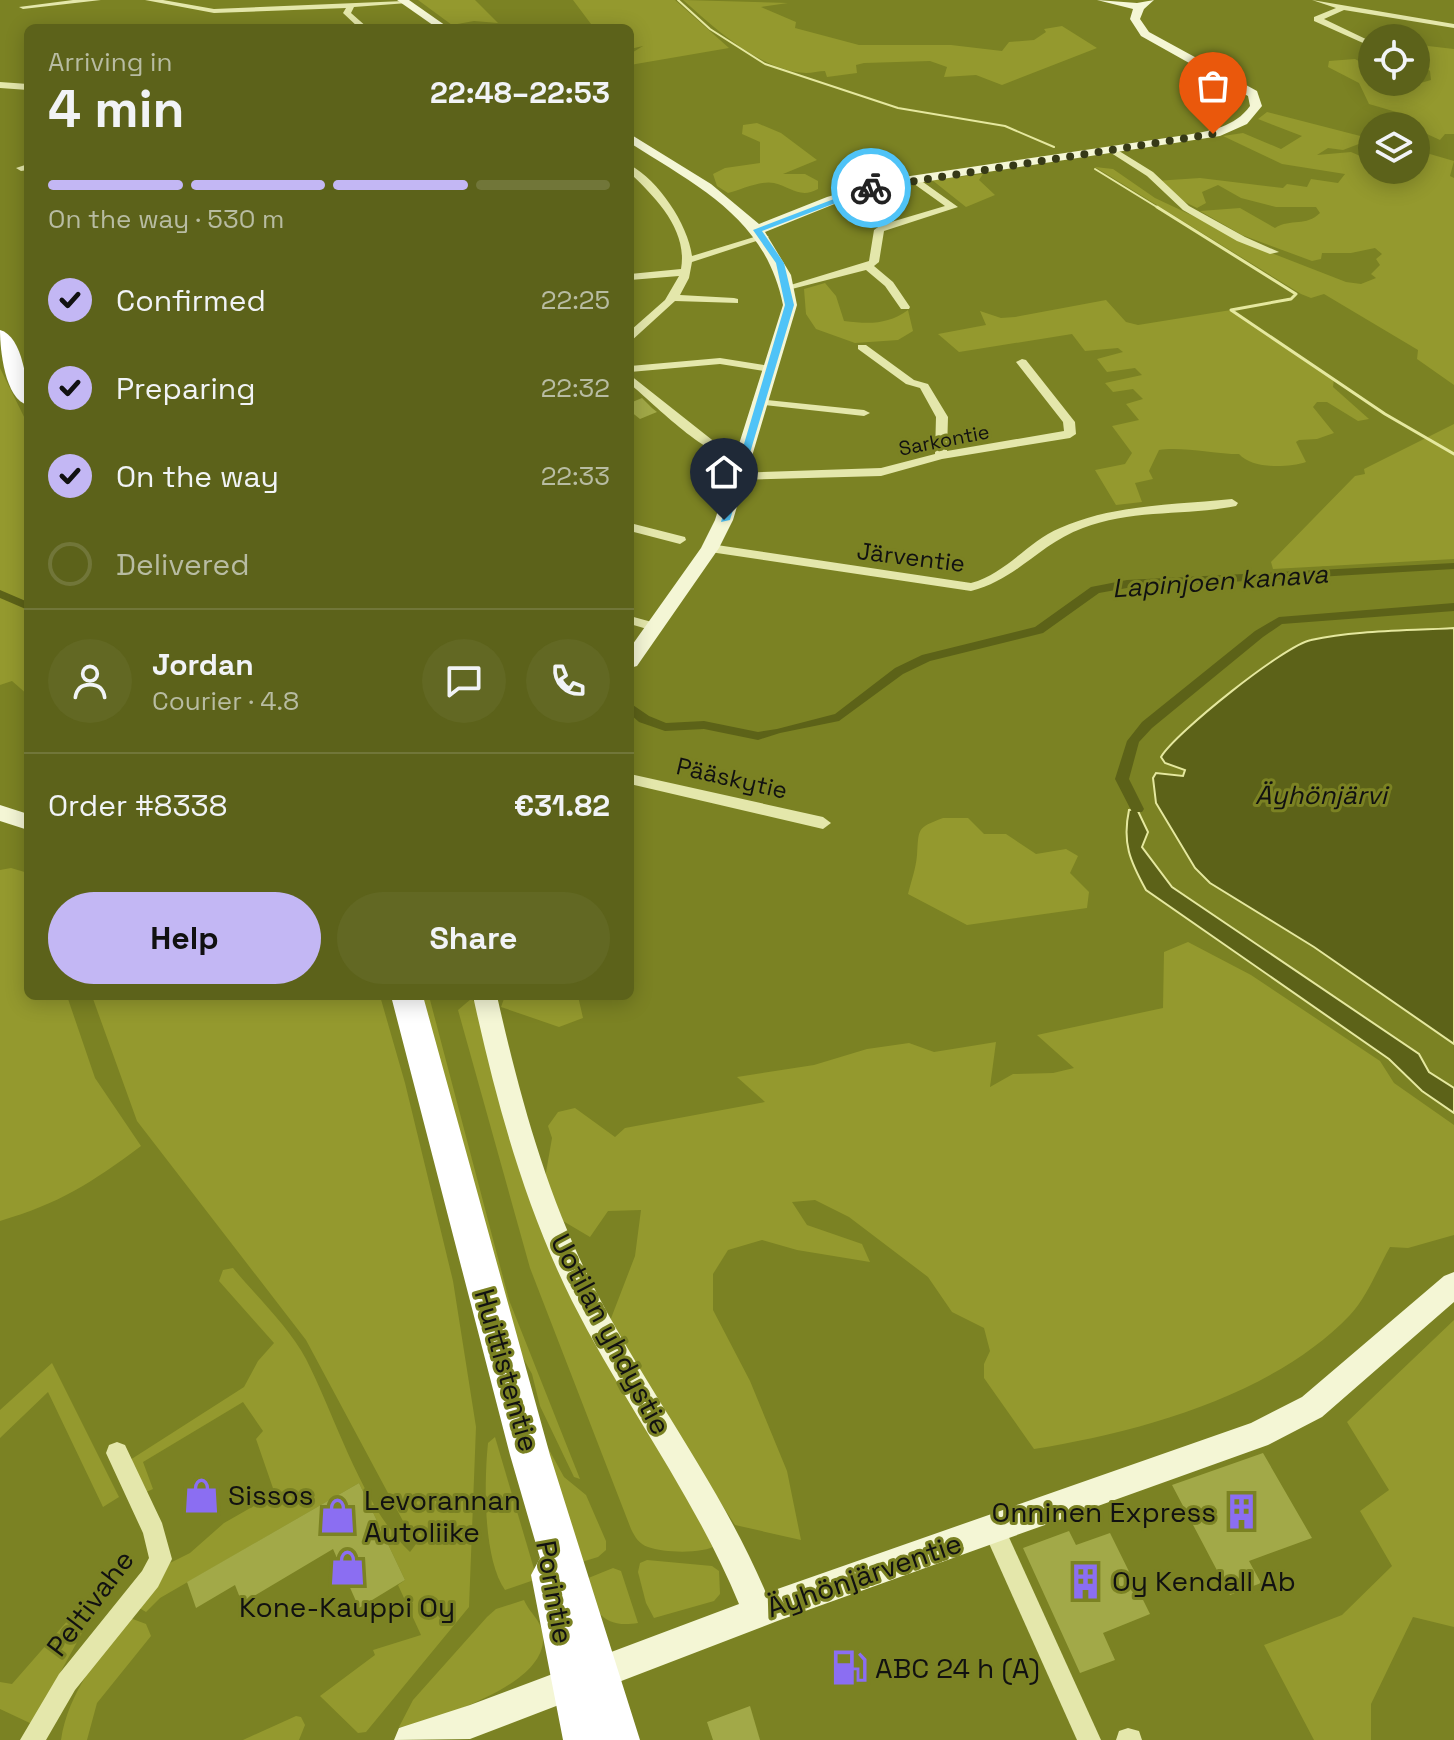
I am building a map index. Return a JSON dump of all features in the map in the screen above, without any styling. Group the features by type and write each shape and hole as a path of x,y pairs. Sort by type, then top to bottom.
{"highway":[{"path":"0,336 24,390"},
{"name":"Huittistentie","path":"408,1000 530,1455"},
{"name":"Porintie","path":"530,1455 585,1676"},
{"path":"585,1676 586,1740"},
{"path":"585,1676 617,1740"}],"main road":[{"path":"761,233 863,190 913,179 1213,134 1246,120 1256,106 1253,94 1145,34 1135,19 1144,3 1102,0"},
{"path":"403,1 438,24"},
{"path":"634,141 708,189 761,233 780,263 788,289 784,333 758,402 724,520 710,548 634,656"},
{"path":"0,813 24,821"},
{"name":"Uotilan yhdystie","path":"486,1000 508,1103 560,1248 602,1330 738,1559 758,1612"},
{"name":"Äyhönjärventie","path":"411,1740 470,1722 758,1612 1191,1461 1285,1421 1312,1407 1367,1363 1454,1285"}],"street":[{"path":"23,7 97,0"},
{"path":"149,0 214,11 350,7 403,1"},
{"path":"1316,0 1343,8 1454,26"},
{"path":"350,7 347,13 359,24"},
{"path":"1343,8 1317,19 1358,38"},
{"path":"0,85 23,86"},
{"path":"1111,149 1150,174 1186,208 1241,239 1274,252"},
{"path":"634,172 672,212 683,235 688,260 673,298 639,323 634,332"},
{"path":"788,289 868,266 874,262 878,235 884,227 953,207 913,179"},
{"path":"634,185 646,183"},
{"path":"688,260 761,233"},
{"path":"868,266 889,284 905,307"},
{"path":"634,277 685,272"},
{"path":"673,298 734,301"},
{"path":"862,347 910,382 924,386 942,417 941,456"},
{"path":"634,369 720,361 770,369"},
{"name":"Sarkontie","path":"736,477 881,472 941,456 1070,434 1069,422 1022,362"},
{"path":"634,381 712,446 742,457"},
{"path":"758,402 864,413"},
{"name":"Järventie","path":"710,548 788,563 971,587 994,583 1009,574 1020,559 1058,533 1083,522 1232,503"},
{"path":"634,528 680,540"},
{"path":"634,621 654,627"},
{"name":"Pääskytie","path":"634,780 823,823"},
{"name":"Peltivahe","path":"32,1740 67,1682 150,1579 161,1559 154,1531 117,1453"},
{"path":"994,1530 1089,1740"}],"shaded area":[{"path":"418,0 475,0 498,23 474,21 451,24"},
{"path":"573,0 675,0 729,48 634,64 634,52 643,46 634,48 634,24 591,24"},
{"path":"683,0 788,3 761,7 796,22 795,28 859,45 951,45 1002,51 1009,42 1034,40 1046,32 1044,29 1062,26 1097,48 1002,85 976,75 944,77 947,67 930,61 864,63 856,65 857,73 827,77 825,71 806,73 789,70 755,56 724,35"},
{"path":"1430,46 1454,49 1454,134 1445,134 1440,140 1430,135 1430,112 1396,112 1369,104 1365,96 1430,96"},
{"path":"1329,61 1358,61 1358,82 1328,67"},
{"path":"1267,112 1358,135 1358,144 1343,150 1328,148 1317,155 1351,152 1358,155 1358,184 1430,184 1430,154 1454,161 1450,176 1454,178 1454,385 1417,359 1418,350 1324,294 1311,298 1301,294 1095,167 1113,169 1155,198 1274,254 1346,282 1361,284 1376,278 1371,274 1380,265 1376,259 1382,254 1375,248 1351,253 1322,253 1321,259 1312,261 1242,235 1200,211 1240,208 1275,228 1315,217 1320,213 1316,207 1276,207 1241,198 1218,185 1202,192 1206,203 1197,208 1163,191 1155,181 1200,178 1283,188 1287,184 1307,187 1311,179 1338,183 1345,174 1282,164 1223,136 1243,133 1281,149 1302,136 1258,119"},
{"path":"757,123 781,133 817,160 783,174 805,174 818,181 818,189 801,193 769,182 728,193 717,186 713,174 725,168 760,163 760,142 742,134 743,125"},
{"path":"983,174 979,180 995,195 966,207 932,180"},
{"path":"825,283 836,296 844,321 878,322 908,310 913,331 898,340 855,343 816,329 806,314 804,289"},
{"path":"1106,300 1126,322 1138,325 1231,310 1334,379 1333,387 1369,419 1358,421 1327,402 1317,402 1313,407 1334,433 1296,442 1306,462 1289,465 1261,465 1239,454 1159,450 1149,471 1153,479 1135,483 1142,502 1116,505 1095,470 1125,464 1132,453 1112,426 1139,420 1126,404 1143,399 1133,389 1113,392 1105,383 1142,375 1135,368 1107,372 1097,359 1123,352 1118,348 1085,351 1072,334 959,352 938,334 986,325 980,311 1001,318 1015,317"},
{"path":"0,368 24,417 24,692 12,681 0,685"},
{"path":"1454,424 1454,559 1273,569 1271,562 1355,476 1365,474 1364,469"},
{"path":"943,818 968,818 984,834 1006,834 1036,854 1066,849 1078,856 1070,873 1089,892 1087,908 967,925 908,894 921,830"},
{"path":"11,868 24,872 24,1000 68,1000 95,1078 141,1146 74,1191 0,1221 0,870"},
{"path":"1188,942 1251,975 1380,1061 1394,1083 1454,1125 1454,1235 1408,1248 1390,1247 1367,1291 1350,1315 1319,1343 1245,1388 1161,1420 1034,1449 984,1378 984,1364 990,1351 984,1328 952,1312 928,1277 849,1217 815,1200 792,1202 807,1225 862,1244 870,1262 797,1250 762,1240 728,1250 713,1274 713,1310 750,1381 787,1471 801,1540 735,1525 644,1384 610,1321 635,1256 641,1210 608,1211 590,1237 563,1221 545,1178 552,1138 548,1126 558,1112 575,1108 615,1137 625,1128 765,1102 737,1077 814,1065 867,1049 909,1043 934,1052 996,1042 990,1087 1013,1074 1053,1073 1074,1068 1037,1035 1163,1008 1164,952"},
{"path":"93,1000 381,1000 405,1083 453,1281 476,1427 469,1607 366,1732 358,1733 320,1696 375,1655 373,1650 421,1635 398,1585 405,1580 359,1483 160,1598 146,1612 136,1606 170,1563 190,1553 224,1523 275,1494 256,1439 263,1431 243,1402 143,1462 153,1489 144,1493 130,1460 244,1387 258,1361 274,1343 219,1281 223,1270 233,1268 299,1347 364,1486 393,1533 410,1552 419,1540 403,1521 306,1340 137,1121"},
{"path":"417,1000 430,1000 509,1300 580,1479 574,1477 540,1406 532,1374 498,1313"},
{"path":"470,1000 475,1002 510,1137 717,1545 711,1548 684,1552 655,1549 640,1542 631,1529 530,1268 458,1010"},
{"path":"504,1000 579,1000 583,1018 559,1027 501,1007"},
{"path":"1454,1320 1454,1627 1413,1617 1371,1704 1371,1740 1314,1740 1264,1645 1342,1615 1392,1566 1360,1511 1389,1490 1347,1422"},
{"path":"52,1363 119,1497 103,1507 48,1392 0,1438 0,1410"},
{"path":"537,1428 564,1477 586,1495 606,1541 606,1550 598,1557 575,1564"},
{"path":"495,1437 537,1579 505,1590 492,1559 487,1520 488,1443"},
{"path":"647,1560 712,1566 719,1571 720,1594 714,1601 654,1618 646,1603 638,1572 640,1563"},
{"path":"613,1568 621,1571 638,1623 616,1623 601,1615 581,1581"},
{"path":"524,1600 540,1625 543,1636 540,1653 530,1668 495,1693 474,1703 418,1726 399,1727 413,1700 487,1617 496,1609"},
{"path":"130,1618 146,1624 151,1636 97,1703 87,1740 61,1740 71,1706 87,1674"},
{"path":"69,1619 82,1633 32,1724 0,1709 0,1682 12,1684"},
{"path":"296,1716 301,1717 305,1725 299,1740 243,1740"}],"water":[{"name":"Äyhönjärvi","path":"1454,628 1454,1044 1314,947 1210,883 1195,868 1156,803 1153,778 1156,773 1183,776 1185,770 1165,763 1161,757 1170,745 1232,691 1298,645 1346,634"},
{"path":"1137,809 1148,832 1142,847 1172,887 1419,1054 1429,1072 1454,1088 1454,1113 1422,1091 1389,1059 1146,890 1127,842 1129,810"}],"building":[{"path":"642,398 657,412 640,419 634,414 634,401"},
{"name":"Onninen Express","path":"1263,1453 1312,1538 1249,1561 1261,1583 1230,1595 1172,1485"},
{"name":"Levorannan Autoliike","path":"359,1483 405,1580 359,1608 333,1549 242,1603 235,1585 196,1608 187,1582"},
{"name":"Oy Kendall Ab","path":"1069,1531 1076,1545 1110,1533 1150,1614 1103,1633 1115,1660 1080,1673 1023,1548"},
{"path":"750,1706 760,1740 713,1740 707,1722"}],"waterway":[{"path":"678,0 710,29 765,64 898,108 1005,126 1054,147"},
{"path":"1095,169 1160,209"},
{"path":"1157,207 1296,294 1291,299 1231,310 1385,414 1454,454"},
{"name":"Lapinjoen kanava","path":"783,730 839,717 899,671 926,658 1039,630 1095,590 1127,584 1454,566"},
{"name":"Lapinjoen kanava","path":"0,594 24,604"},
{"path":"1137,809 1122,779 1133,741 1147,725 1279,621 1454,607"},
{"name":"Lapinjoen kanava","path":"634,710 644,719 665,727 704,725 758,736 774,732"}],"way so far":[{"path":"871,188 1031,160 1213,134"}],"place":[{"name":"Sissos","path":"202,1495"},
{"name":"Onninen Express","path":"1242,1512"},
{"name":"Levorannan Autoliike","path":"338,1516"},
{"name":"Kone-Kauppi Oy","path":"347,1567"},
{"name":"Oy Kendall Ab","path":"1086,1581"},
{"name":"ABC 24 h (A)","path":"849,1668"}],"route":[{"path":"724,520 758,402 784,333 790,305 785,274 770,244 757,230 871,188"}]}
